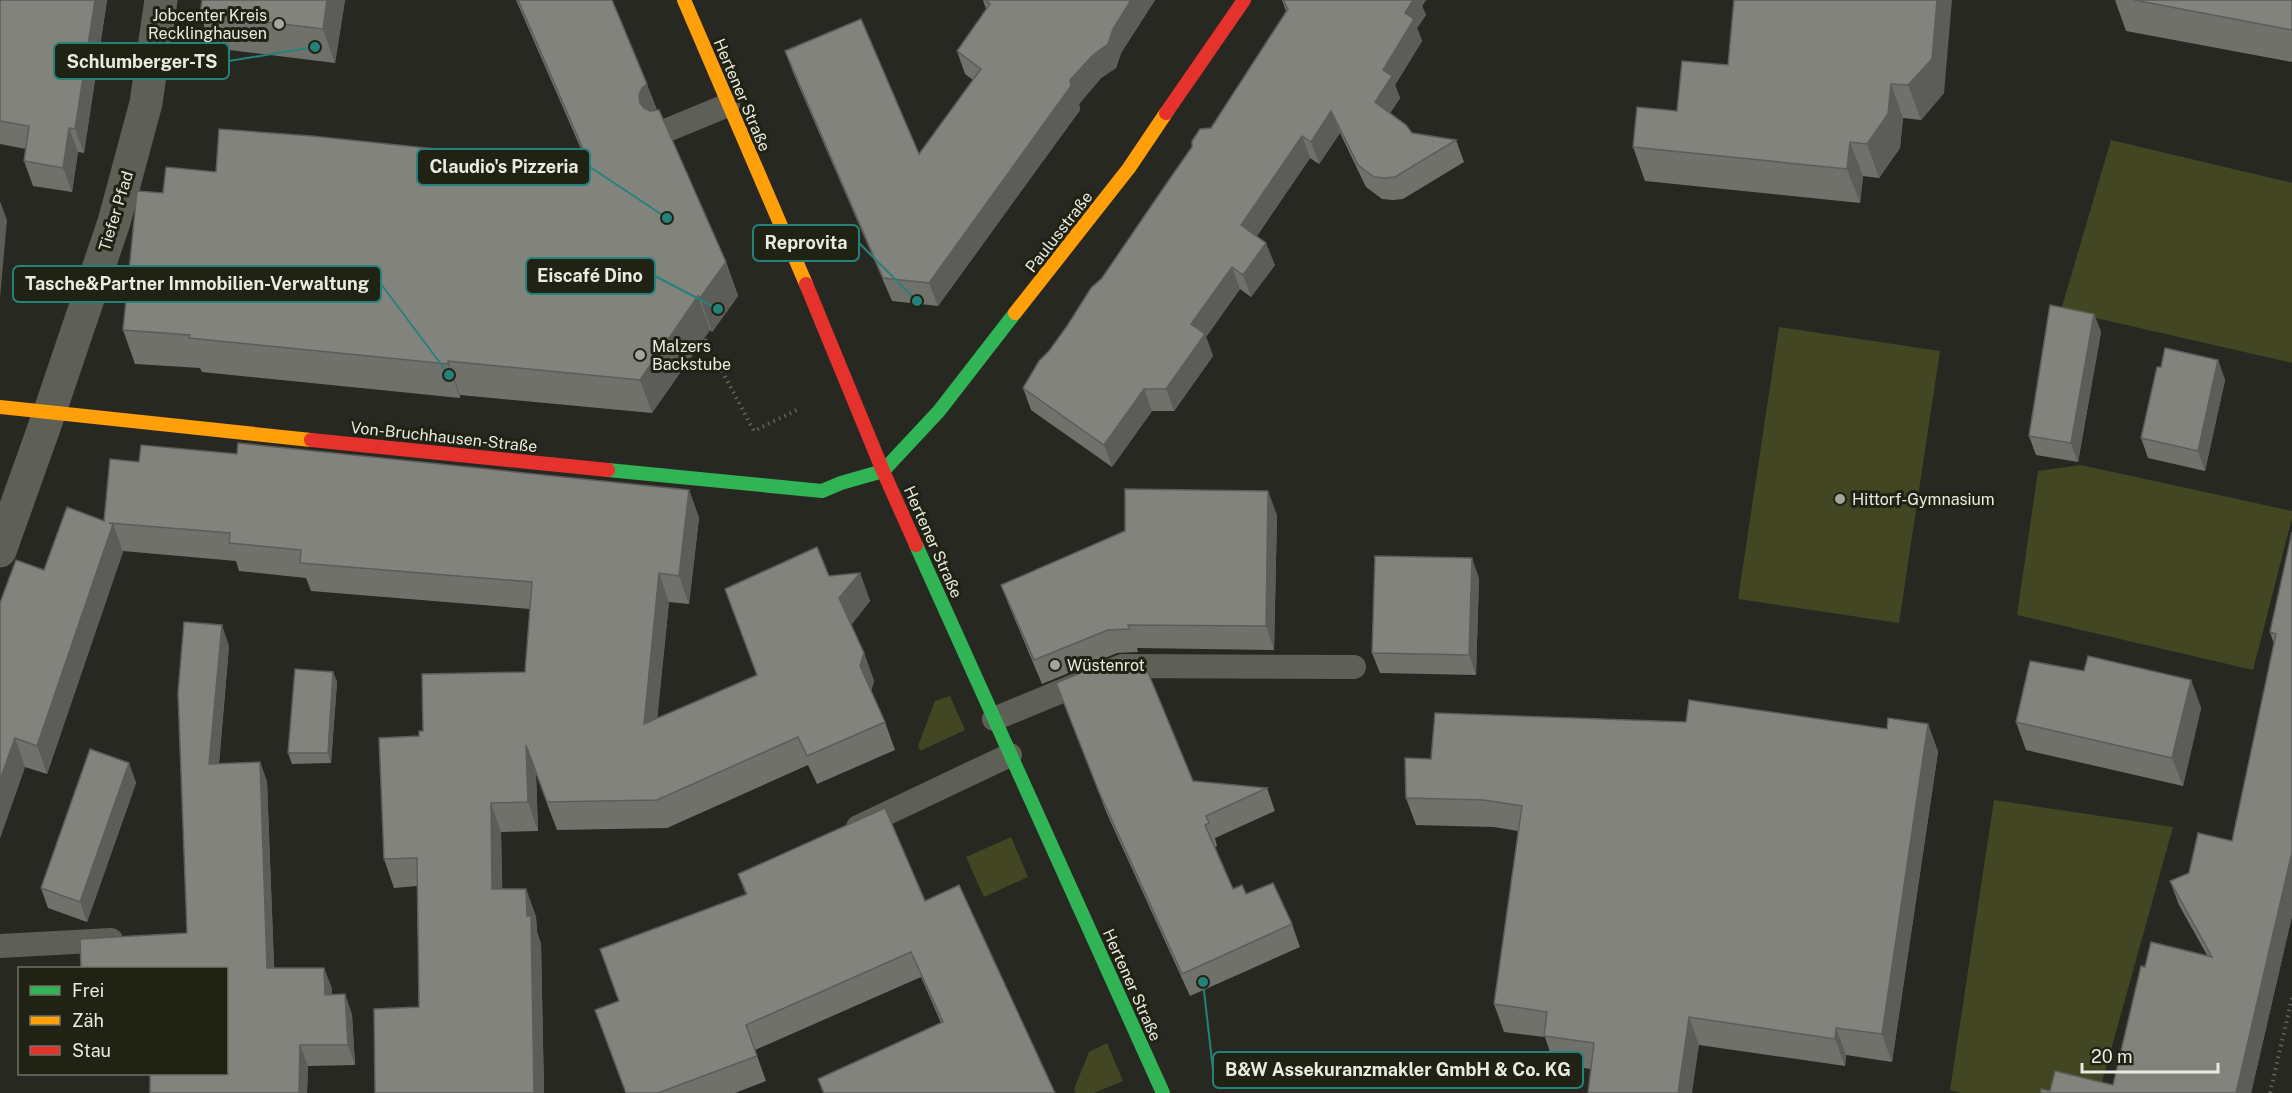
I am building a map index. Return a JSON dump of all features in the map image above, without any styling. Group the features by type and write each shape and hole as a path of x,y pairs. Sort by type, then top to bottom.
{"street":[{"name":"Hertener Straße","path":"684,0 834,349 883,471 1163,1093"},
{"name":"Paulusstraße","path":"883,471 969,375 1122,178 1244,0"},
{"name":"Tiefer Pfad","path":"0,551 114,222 146,103 154,1"},
{"name":"Von-Bruchhausen-Straße","path":"0,407 822,491 883,471"}],"lane":[{"path":"665,130 728,105"},
{"path":"994,719 1122,666 1354,667"},
{"path":"841,835 1010,755"},
{"path":"0,946 136,938"}],"path":[{"path":"705,339 754,431 799,409"},
{"path":"2270,1093 2292,998"}],"green space":[{"path":"2111,140 2292,183 2292,363 2061,310"},
{"path":"1779,327 1940,351 1899,623 1738,599"},
{"path":"2081,465 2292,511 2253,670 2017,615 2038,471"},
{"path":"950,696 965,730 920,751 918,746 935,701"},
{"path":"1994,800 2173,827 2099,1093 1961,1093 1950,1090"},
{"path":"1011,837 1028,877 984,897 966,857"},
{"path":"1107,1043 1123,1081 1094,1093 1076,1093 1074,1089 1089,1052"}],"building":[{"path":"0,0 95,0 75,129 69,128 63,168 24,161 29,126 0,121"},
{"path":"202,0 327,0 323,29 200,14"},
{"path":"518,0 612,0 647,84 639,95 640,103 650,111 659,110 726,262 700,298 698,296 640,380 448,361 448,364 189,338 190,335 123,330 137,191 163,193 166,167 216,172 219,129 312,136 590,165"},
{"path":"985,0 1131,0 1113,29 1108,44 1093,55 1070,80 1071,86 929,283 883,278 785,51 861,19 919,154 981,69 957,51 990,4"},
{"path":"1283,0 1413,0 1405,13 1414,19 1383,70 1392,76 1375,102 1406,125 1412,133 1456,140 1395,177 1385,178 1374,177 1358,165 1331,111 1311,142 1302,136 1241,225 1266,243 1243,275 1232,267 1191,324 1205,334 1166,389 1144,389 1104,445 1023,388 1039,361 1067,326 1091,288 1102,278 1192,147 1192,141 1200,129 1211,128 1288,9"},
{"path":"1734,0 1937,0 1932,59 1908,85 1891,84 1888,114 1867,144 1850,142 1847,169 1633,147 1637,107 1677,111 1682,61 1728,65"},
{"path":"2134,0 2292,0 2292,30"},
{"path":"2050,305 2094,314 2071,443 2029,436"},
{"path":"2165,348 2218,360 2198,451 2141,438 2157,367 2161,367"},
{"path":"238,443 689,490 679,576 659,573 644,724 757,675 725,589 817,547 829,576 860,573 839,598 864,653 860,666 885,722 807,756 798,737 657,800 547,802 526,745 528,802 491,803 492,889 526,889 527,916 531,916 534,1093 375,1093 374,1009 419,1007 417,858 384,859 379,738 419,736 419,731 423,731 422,674 525,672 532,582 300,563 301,550 229,543 230,533 109,523 113,524 37,746 15,738 0,780 0,603 16,560 44,570 67,507 104,521 110,459 139,462 141,445 237,454"},
{"path":"1125,489 1268,491 1266,626 1128,625 1130,629 1108,630 1034,660 1001,585 1125,531"},
{"path":"2292,532 2292,852 2236,1093 2041,1093 2041,1089 2050,1091 2055,1071 2113,1085 2141,966 2145,967 2151,942 2212,957 2170,881 2189,873 2198,833 2232,841 2276,634 2270,632"},
{"path":"1375,556 1472,558 1469,655 1372,653"},
{"path":"184,622 222,625 209,764 260,762 267,968 324,968 325,995 345,994 348,1045 300,1045 299,1093 150,1093 150,1075 228,1075 228,967 81,967 80,939 187,933 178,693"},
{"path":"2088,656 2191,680 2172,758 2016,722 2030,661 2084,671"},
{"path":"1117,658 1142,658 1193,781 1267,788 1206,816 1209,823 1205,825 1233,889 1242,885 1246,894 1273,883 1292,924 1182,974 1099,792 1056,683"},
{"path":"295,669 333,672 328,753 288,753"},
{"path":"1689,700 1887,729 1888,718 1928,724 1882,1034 1836,1028 1835,1039 1689,1017 1678,1093 1588,1093 1594,1043 1544,1036 1547,1012 1494,1004 1522,806 1484,800 1406,798 1405,758 1431,759 1435,713 1686,722"},
{"path":"90,749 129,763 80,902 41,888"},
{"path":"885,808 925,901 959,885 1055,1093 824,1093 818,1079 943,1022 911,952 746,1025 757,1056 658,1093 626,1093 595,1010 619,1001 600,949 747,894 738,874"}],"traffic: fast":[{"path":"608,470 822,491 883,471 939,411 1015,313"},
{"path":"916,545 1163,1093"}],"traffic: slow":[{"path":"684,0 806,284"},
{"path":"1015,313 1129,168 1166,113"},
{"path":"0,407 311,440"}],"traffic: jam":[{"path":"1166,113 1244,0"},
{"path":"806,284 916,545"},
{"path":"311,440 608,470"}],"place":[{"name":"Jobcenter Kreis Recklinghausen","path":"279,24"},
{"name":"Schlumberger-TS","path":"315,47"},
{"name":"Claudio's Pizzeria","path":"667,218"},
{"name":"Reprovita","path":"917,301"},
{"name":"Eiscafé Dino","path":"718,309"},
{"name":"Malzers Backstube","path":"640,355"},
{"name":"Tasche&Partner Immobilien-Verwaltung","path":"449,375"},
{"name":"Hittorf-Gymnasium","path":"1840,499"},
{"name":"Wüstenrot","path":"1055,665"},
{"name":"B&W Assekuranzmakler GmbH & Co. KG","path":"1203,982"}]}
